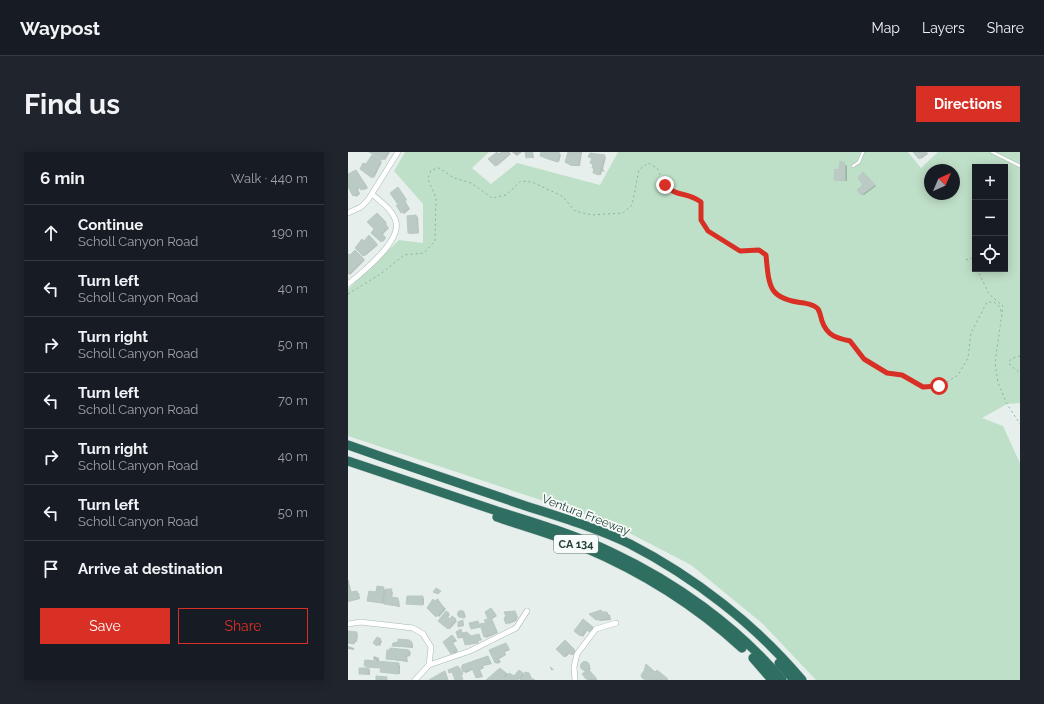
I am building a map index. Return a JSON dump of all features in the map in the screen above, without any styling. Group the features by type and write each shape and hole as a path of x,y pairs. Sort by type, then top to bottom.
{"highway":[{"name":"Ventura Freeway","path":"348,445 590,527 630,544 697,586 733,612 764,639 802,680"},
{"path":"348,451 399,468 419,470"},
{"path":"348,461 562,532 611,552 654,575 706,609 733,631 782,680"},
{"name":"CA 134","path":"348,466 582,546 618,563 686,602 721,629 755,660 772,680"},
{"path":"697,586 701,594 736,621 767,650 794,680"}],"street":[{"path":"348,213 361,207 372,194 398,152"},
{"path":"348,284 389,245 396,230 396,222 390,210 372,194"},
{"path":"415,680 429,665 470,651 516,628 527,611"},
{"path":"348,624 360,622 413,628 423,634 431,647 429,665"},
{"path":"575,680 574,667 577,654 596,628 616,623"}],"lane":[{"path":"853,166 859,162 863,152"},
{"path":"992,152 1020,166"}],"path":[{"path":"348,294 371,281 404,255 424,253 435,241 436,198 428,179 431,170 439,168 454,178 471,183 492,198 506,195 521,181 532,182 562,196 575,211 592,215 623,213 632,205 639,170 648,163 657,168 665,185 674,193 692,196 701,202 701,220 708,231 740,251 759,250 766,255 768,278 774,294 787,301 811,304 818,309 825,330 835,338 850,341 864,359 887,373 902,375 923,387 939,386 958,375 968,358 971,333 987,302 994,302 1000,307 1001,312"},
{"path":"966,260 972,259"},
{"path":"979,272 990,294 1003,306 995,363 998,383 1007,404 1020,424"},
{"path":"1020,356 1011,359 1009,362 1010,365 1020,373"}],"green space":[{"path":"405,152 489,152 472,168 491,184 517,163 600,185 618,152 908,152 921,168 924,165 924,200 960,200 960,164 925,164 938,152 1020,152 1020,403 1007,404 982,418 1003,426 1020,463 1020,680 816,680 763,624 691,565 610,523 348,436 348,289 399,240 423,243 423,204 394,171"}],"building":[{"path":"369,152 387,152 383,160"},
{"path":"497,152 499,154 501,152 510,153 495,166 488,159"},
{"path":"525,152 532,152 532,157 526,158"},
{"path":"541,152 560,153 557,162 540,156"},
{"path":"568,152 581,153 578,166 573,164 572,166 565,162"},
{"path":"913,152 927,152 919,159"},
{"path":"590,153 605,155 599,175 593,173 593,164 590,163 592,158 588,157"},
{"path":"372,155 381,160 372,178 360,169 363,163 366,164"},
{"path":"840,161 845,163 845,181 834,180 835,169 839,170"},
{"path":"356,170 367,187 361,190 359,187 356,188 359,193 353,196 348,187 348,174"},
{"path":"863,172 875,185 861,195 857,190 863,185 858,178"},
{"path":"398,187 406,199 404,200 409,208 401,213 396,205 399,206 390,193"},
{"path":"377,213 386,222 385,224 388,227 381,233 385,237 381,242 371,233 374,229 367,222"},
{"path":"416,215 418,233 408,233 407,216"},
{"path":"369,235 377,244 363,256 355,248 362,239 364,241"},
{"path":"355,250 364,259 348,274 348,254 350,255"},
{"path":"348,580 351,592 357,591 359,598 348,601"},
{"path":"377,586 384,587 382,603 367,601 369,591 376,592"},
{"path":"436,588 441,591 438,594 433,592"},
{"path":"386,589 392,589 391,597 398,598 398,606 384,604"},
{"path":"407,596 423,596 422,605 406,604"},
{"path":"433,599 435,601 437,599 439,600 437,602 439,601 444,608 436,617 427,608"},
{"path":"491,608 496,615 491,618 497,632 484,637 480,624 486,623 484,620 488,619 485,612"},
{"path":"601,610 602,612 607,612 609,618 596,620 589,614"},
{"path":"446,611 449,613 447,616 450,619 452,616 456,619 448,629 438,621"},
{"path":"461,611 464,614 461,617 458,614"},
{"path":"515,611 517,616 514,620 506,624 504,619 507,618 504,612"},
{"path":"583,619 593,627 589,632 586,629 580,636 574,631"},
{"path":"463,620 463,625 458,627 458,622"},
{"path":"478,621 480,627 471,629 469,623"},
{"path":"461,629 463,637 458,638 456,632"},
{"path":"348,631 357,632 356,641 353,641 353,644 348,643"},
{"path":"467,632 471,636 479,634 481,640 465,645 462,633"},
{"path":"452,635 455,639 452,642 457,650 451,654 443,642"},
{"path":"377,637 381,639 377,646 373,643"},
{"path":"398,639 409,640 412,642 411,647 392,646 393,643 398,642"},
{"path":"565,640 575,650 571,655 568,652 564,657 556,649"},
{"path":"506,643 509,649 504,651 505,654 498,658 499,661 495,663 489,650"},
{"path":"390,648 409,650 409,655 405,656 407,661 386,659 387,650 390,650"},
{"path":"488,656 491,663 482,666 482,668 479,669 482,676 476,678 472,668 463,672 461,667 463,667 462,665"},
{"path":"365,660 399,663 398,674 380,672 381,668 367,667 364,665"},
{"path":"583,662 587,662 589,666 587,670 583,670 581,668 581,664"},
{"path":"646,664 655,672 657,670 668,679 646,680 642,678 641,675"},
{"path":"458,666 463,674 461,675 463,679 455,680 452,672 449,673 448,670"},
{"path":"359,668 369,668 368,674 359,674"},
{"path":"500,668 506,673 501,680 486,680"},
{"path":"519,670 523,673 518,680 503,680 509,673 514,676"},
{"path":"589,670 597,679 586,679 582,674"},
{"path":"445,671 448,680 429,680 441,673"},
{"path":"525,672 529,673 531,678 535,680 520,680"},
{"path":"376,676 387,677 387,680 376,680"}],"route":[{"path":"665,185 674,193 692,196 701,202 701,220 708,231 740,251 759,250 766,255 768,278 774,294 787,301 811,304 818,309 825,330 835,338 850,341 864,359 887,373 902,375 923,387 939,386"}]}
